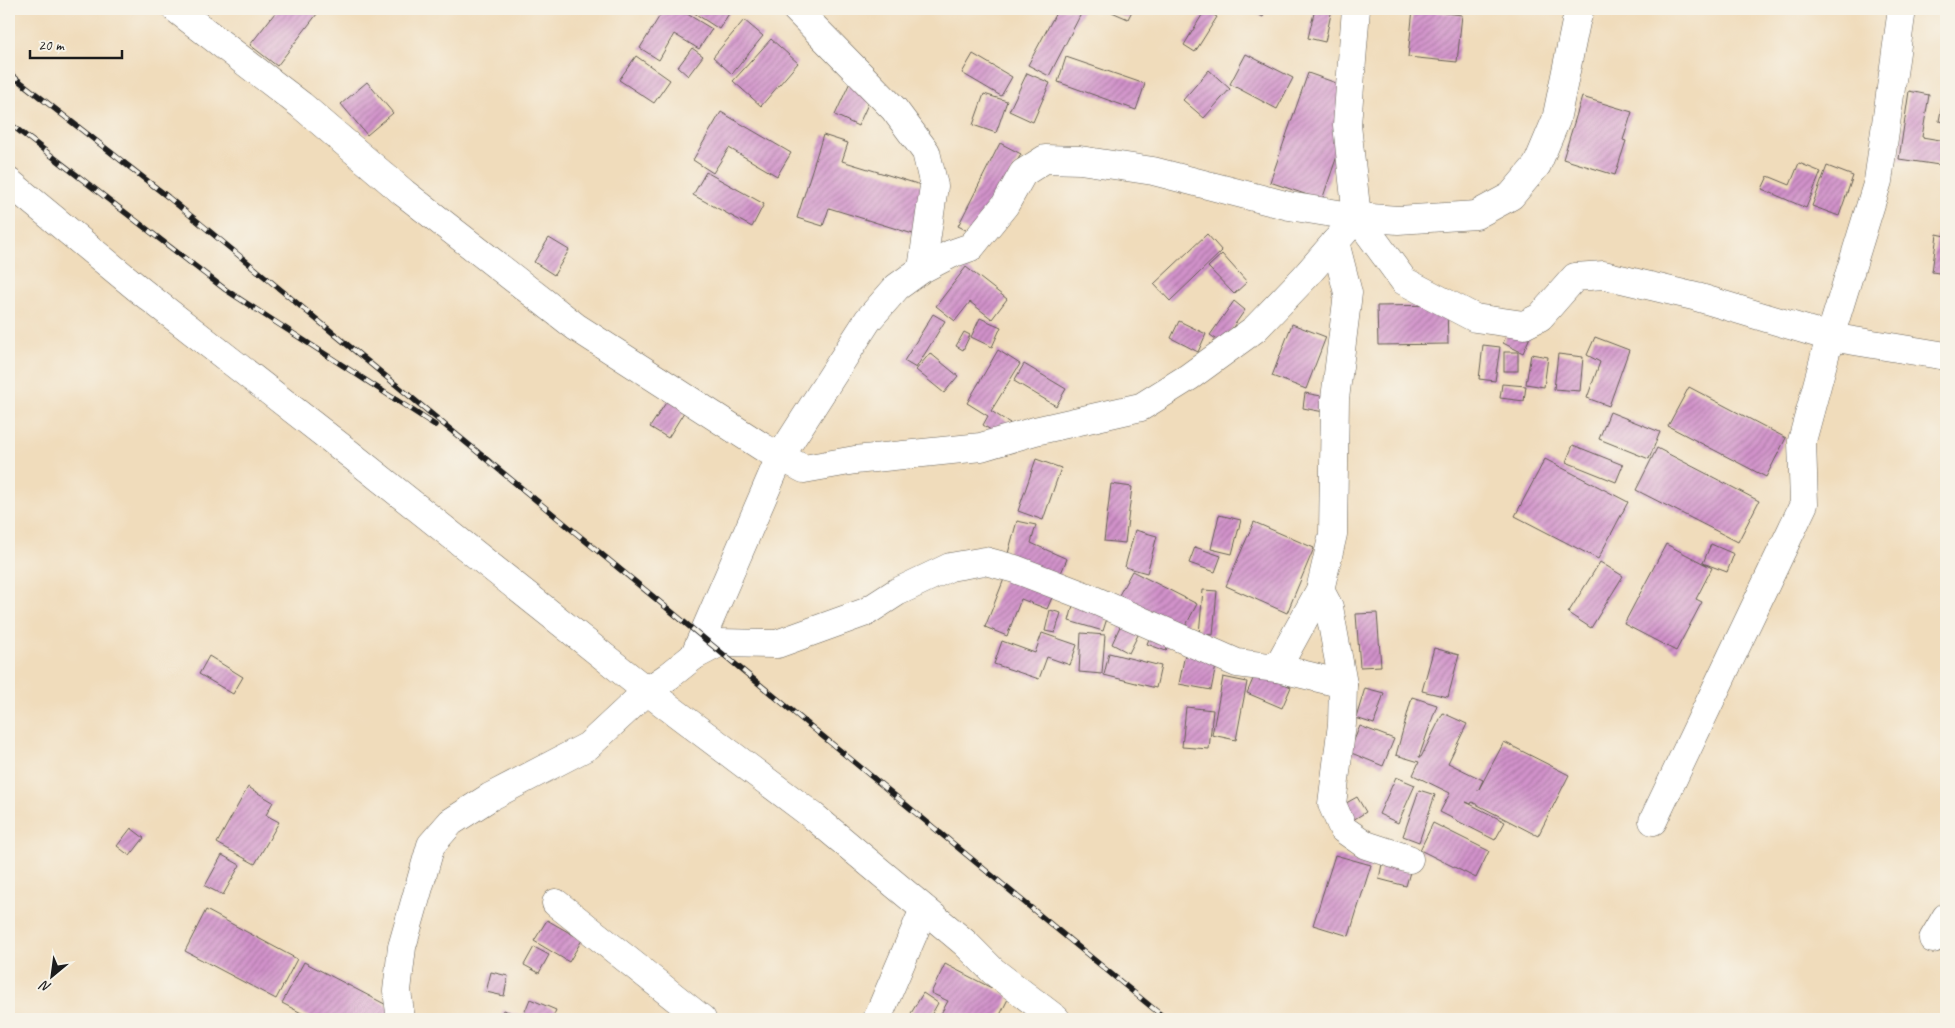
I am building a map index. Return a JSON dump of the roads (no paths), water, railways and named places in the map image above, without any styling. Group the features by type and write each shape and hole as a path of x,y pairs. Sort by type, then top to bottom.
{"street":[{"path":"176,9 302,105 404,193 576,327 680,395 804,469 855,460 981,447 1035,431 1141,407 1189,377 1255,328 1357,217"},
{"path":"796,9 894,109 926,152 934,186 922,269"},
{"path":"1356,9 1347,125 1357,217 1404,281 1475,318 1524,325 1540,317 1576,277 1604,275 1697,297 1830,337 1946,356"},
{"path":"694,656 780,456 868,320 897,287 922,269 951,254 971,247 1005,205 1023,173 1045,159 1080,160 1153,171 1289,206 1357,217 1398,220 1476,215 1511,196 1537,164 1556,120 1580,9"},
{"path":"1653,821 1804,504 1802,441 1830,337 1878,181 1902,9"},
{"path":"9,182 141,292 341,447 647,691 813,816 965,943 993,971 1056,1019"},
{"path":"1277,668 1320,590 1333,534 1335,399 1348,293 1335,242"},
{"path":"401,1019 397,991 402,946 431,845 451,822 474,807 588,746 647,691 694,656 719,643 777,644 866,612 897,592 950,567 985,561 1015,569 1085,596 1237,663 1277,668 1343,684"},
{"path":"1320,590 1329,607 1343,684 1342,724 1332,804 1343,830 1366,845 1410,859"},
{"path":"556,903 702,1019"},
{"path":"878,1019 924,908"}],"railway":[{"path":"9,73 168,197 1166,1019"},
{"path":"9,123 226,290 435,425"}]}
